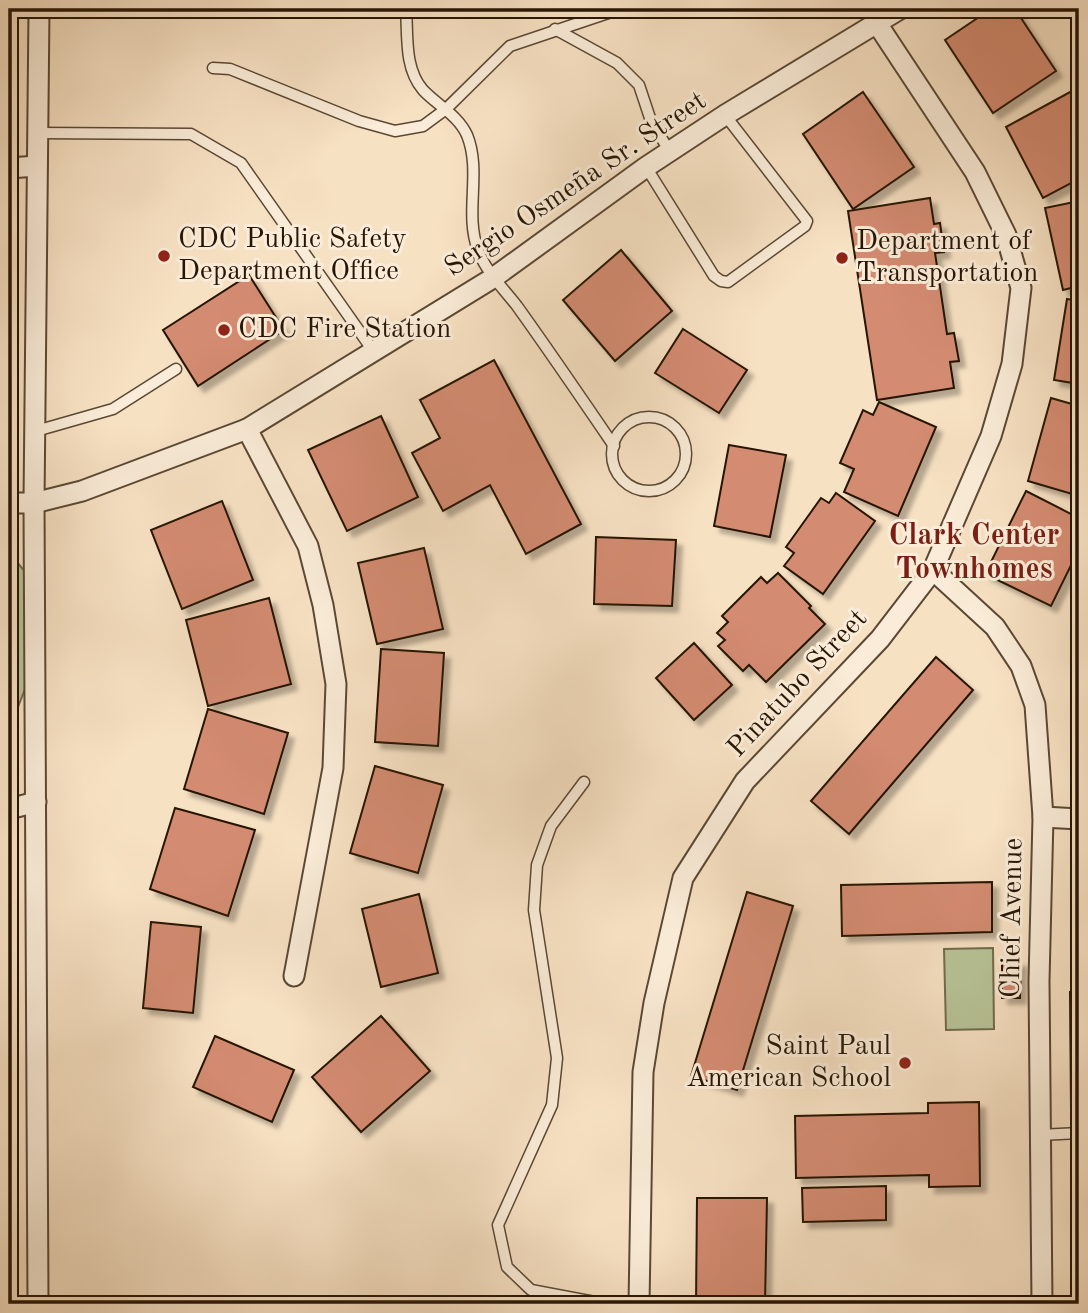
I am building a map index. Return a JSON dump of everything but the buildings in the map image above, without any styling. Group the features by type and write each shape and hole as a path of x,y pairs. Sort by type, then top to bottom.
{"street":[{"path":"38,1304 34,503 39,9"},
{"name":"Sergio Osmeña Sr. Street","path":"9,503 34,503 82,491 247,429 494,278 646,167 900,9"},
{"name":"Pinatubo Street","path":"639,1304 643,1072 654,1003 683,878 746,781 880,639 933,570 990,436 1012,364 1021,288 1006,234 975,172 876,22"},
{"path":"9,168 37,166"},
{"path":"247,429 308,546 323,604 336,684 333,768 294,975"},
{"name":"Chief Avenue","path":"933,570 995,627 1021,666 1035,705 1043,817 1039,981 1042,1304"},
{"path":"9,809 36,802"},
{"path":"1043,817 1079,819"}],"lane":[{"path":"405,9 410,67 422,89 446,109 466,132 473,154 472,232 479,254 614,446 614,464 626,483 637,489 660,489 679,476 684,466 685,443 672,424 662,419 639,418 628,423 620,431 614,446"},
{"path":"213,68 230,69 359,121 395,131 423,126 446,109 510,46 620,9"},
{"path":"555,29 617,63 639,85 651,121 670,152"},
{"path":"646,167 714,276 729,282 805,226 807,221 726,116"},
{"path":"37,133 191,134 241,163 374,352"},
{"path":"36,431 113,409 176,369"},
{"path":"584,782 551,826 537,865 534,910 557,1058 552,1105 498,1225 507,1266 531,1290 605,1304"},
{"path":"1040,1135 1079,1133"}],"green space":[{"path":"9,552 26,573 28,622 25,689 9,730"},
{"path":"993,948 994,1029 946,1030 944,949"}],"place":[{"name":"CDC Public Safety Department Office","path":"164,256"},
{"name":"Department of Transportation","path":"842,258"},
{"name":"CDC Fire Station","path":"224,330"},
{"name":"Saint Paul American School","path":"905,1063"}],"district":[{"name":"Clark Center Townhomes","path":"974,553"}]}
